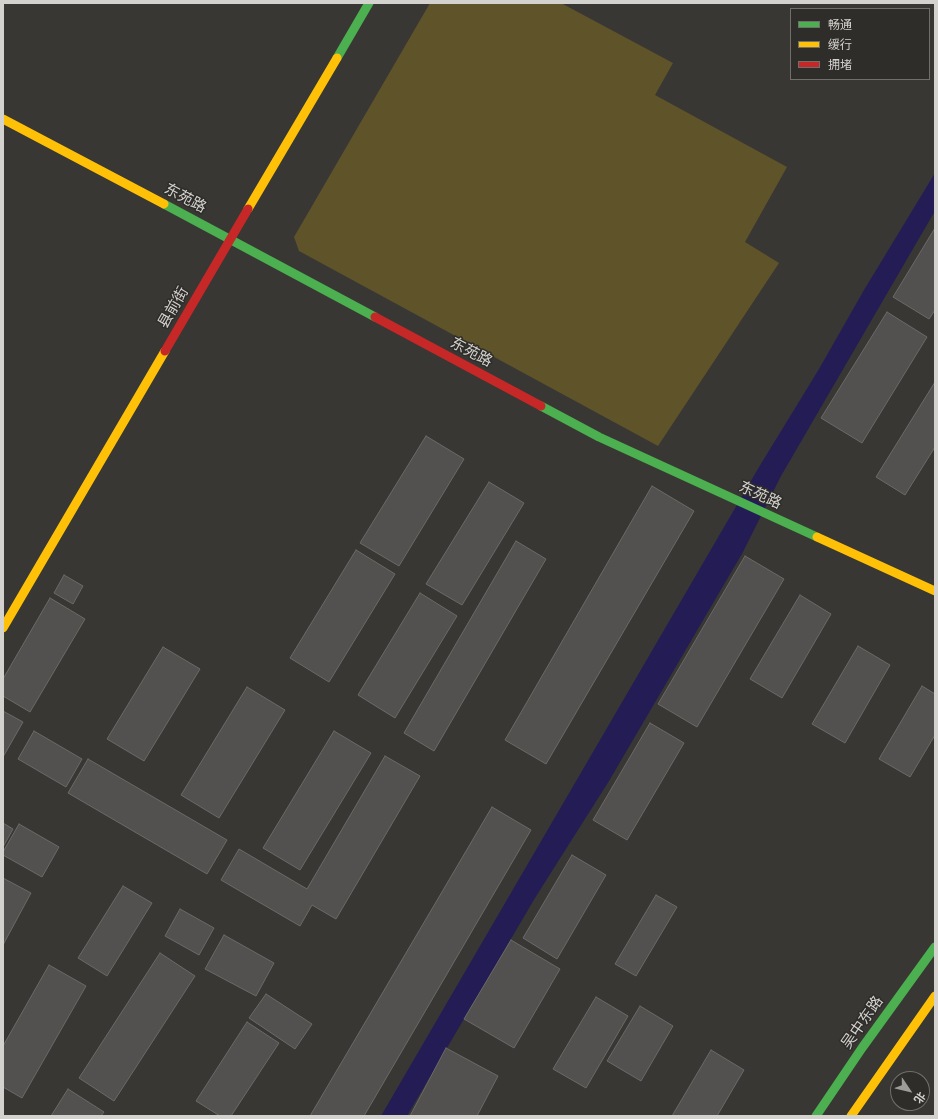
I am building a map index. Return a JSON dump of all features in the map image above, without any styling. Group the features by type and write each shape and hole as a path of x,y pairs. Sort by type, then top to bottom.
{"street":[{"name":"县前街","path":"3,628 369,3"},
{"name":"东苑路","path":"3,119 231,239 599,437 935,591"},
{"name":"吴中东路","path":"816,1116 862,1048 935,947"},
{"path":"851,1116 935,996"}],"shaded area":[{"path":"430,3 561,3 673,63 655,95 787,167 745,242 779,263 658,446 299,251 294,237"},
{"path":"935,173 935,211 781,476 743,552 609,781 535,898 407,1116 381,1116 759,467"}],"building":[{"path":"935,228 935,310 929,319 893,297"},
{"path":"887,312 927,337 862,443 821,418"},
{"path":"935,382 935,447 905,495 876,477"},
{"path":"426,436 464,459 399,566 360,543"},
{"path":"489,482 524,503 462,605 426,584"},
{"path":"652,486 694,511 546,764 505,740"},
{"path":"516,541 546,559 434,751 404,733"},
{"path":"356,550 395,574 329,682 290,658"},
{"path":"745,556 784,579 697,727 658,704"},
{"path":"64,575 83,586 73,604 54,593"},
{"path":"420,593 457,616 395,718 358,695"},
{"path":"800,595 831,614 782,698 750,679"},
{"path":"50,598 85,619 30,712 3,696 3,679"},
{"path":"858,646 890,665 845,743 812,724"},
{"path":"163,647 200,669 144,761 107,739"},
{"path":"922,686 935,694 935,735 910,777 879,759"},
{"path":"247,687 285,710 219,818 181,795"},
{"path":"3,711 23,722 3,757"},
{"path":"650,723 684,743 627,840 593,820"},
{"path":"34,731 82,759 66,787 18,759"},
{"path":"334,731 371,753 300,870 263,848"},
{"path":"385,756 420,776 336,919 312,905 300,926 221,880 239,849 307,889"},
{"path":"88,759 227,840 207,874 68,793"},
{"path":"492,807 531,830 364,1116 310,1116"},
{"path":"3,823 13,829 3,847"},
{"path":"19,824 59,847 42,877 3,855 3,852"},
{"path":"572,855 606,875 557,959 523,938"},
{"path":"3,878 31,893 3,945"},
{"path":"123,886 152,903 107,976 78,958"},
{"path":"656,895 677,907 636,976 615,964"},
{"path":"180,909 214,928 199,955 165,936"},
{"path":"224,935 274,963 256,996 205,969"},
{"path":"511,940 560,969 514,1048 464,1019"},
{"path":"160,953 195,976 114,1101 79,1078"},
{"path":"49,965 86,986 22,1098 3,1087 3,1046"},
{"path":"266,994 312,1024 295,1049 249,1018"},
{"path":"596,997 628,1016 586,1088 553,1069"},
{"path":"640,1006 673,1026 641,1081 607,1061"},
{"path":"247,1022 279,1043 231,1116 220,1116 196,1101"},
{"path":"446,1048 498,1076 477,1116 410,1116"},
{"path":"711,1050 744,1070 717,1116 672,1116"},
{"path":"68,1089 104,1112 101,1116 51,1116"}],"traffic: fast":[{"path":"337,58 369,3"},
{"path":"164,204 375,317"},
{"path":"541,406 599,437 817,537"},
{"path":"816,1116 862,1048 935,947"}],"traffic: slow":[{"path":"248,209 337,58"},
{"path":"3,119 164,204"},
{"path":"3,628 165,351"},
{"path":"817,537 935,591"},
{"path":"851,1116 935,996"}],"traffic: jam":[{"path":"165,351 248,209"},
{"path":"375,317 541,406"}]}
